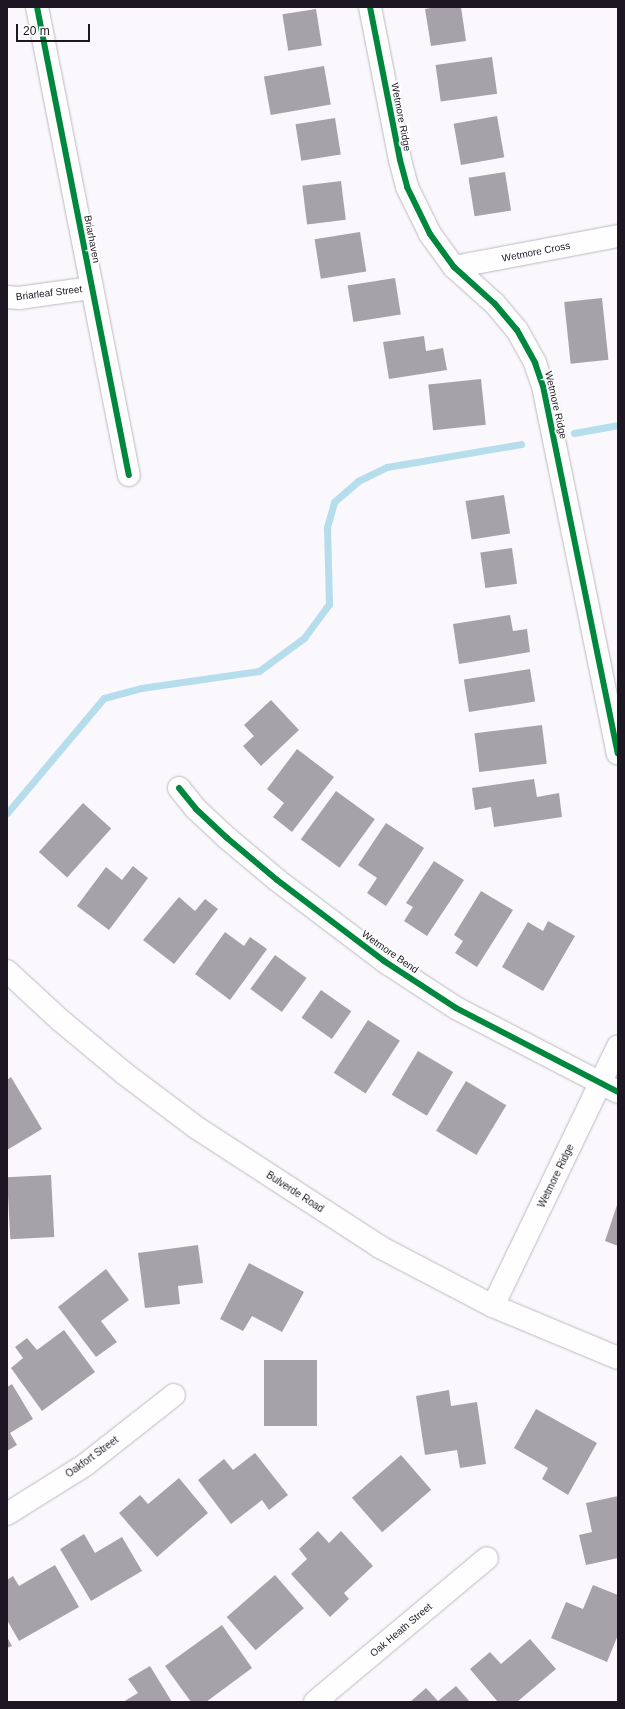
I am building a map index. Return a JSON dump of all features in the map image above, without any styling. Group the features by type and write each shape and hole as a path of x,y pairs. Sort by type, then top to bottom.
{"street":[{"name":"Briarhaven","path":"37,7 91,288 129,475"},
{"name":"Wetmore Ridge","path":"370,7 400,160 407,187 430,234 454,267 496,304 517,330 536,363 543,386 618,753"},
{"name":"Wetmore Cross","path":"454,267 618,236"},
{"name":"Briarleaf Street","path":"7,297 19,298 91,288"},
{"name":"Wetmore Bend","path":"179,788 196,809 227,838 277,880 384,961 456,1008 609,1088"},
{"name":"Bulverde Road","path":"7,971 60,1020 113,1064 198,1128 380,1247 493,1306 618,1358"},
{"name":"Wetmore Ridge","path":"493,1306 609,1088 618,1046"},
{"name":"Oakfort Street","path":"7,1514 85,1465 174,1395"},
{"name":"Oak Heath Street","path":"315,1702 487,1558"}],"building":[{"path":"437,7 461,7 466,41 431,46 425,9"},
{"path":"316,9 322,46 288,51 282,14"},
{"path":"492,57 497,94 441,102 436,65"},
{"path":"324,66 331,104 271,115 264,77"},
{"path":"497,116 504,157 461,165 454,124"},
{"path":"335,118 341,155 301,161 295,124"},
{"path":"505,172 511,211 475,216 468,178"},
{"path":"341,181 346,220 307,224 302,186"},
{"path":"360,232 366,272 321,279 315,239"},
{"path":"395,278 401,315 353,322 348,286"},
{"path":"602,298 608,360 571,364 564,302"},
{"path":"424,336 426,351 443,348 447,370 389,379 383,342"},
{"path":"481,379 486,425 433,430 428,385"},
{"path":"504,495 510,534 472,540 465,501"},
{"path":"512,548 517,584 485,588 480,552"},
{"path":"510,615 513,631 527,629 530,652 459,664 453,624"},
{"path":"530,669 535,702 469,712 464,679"},
{"path":"271,700 299,730 261,766 243,746 254,736 244,725"},
{"path":"542,725 547,764 479,772 475,733"},
{"path":"297,749 334,777 292,832 273,817 284,803 267,789"},
{"path":"534,779 537,797 559,793 562,817 494,827 491,807 475,810 472,788"},
{"path":"336,791 375,819 340,868 301,840"},
{"path":"83,803 111,828 67,877 39,852"},
{"path":"386,823 424,848 386,906 367,893 377,878 358,865"},
{"path":"434,861 464,880 427,936 404,921 413,907 406,903"},
{"path":"133,866 148,878 109,930 77,906 106,867 122,880"},
{"path":"481,891 513,910 477,967 455,953 463,941 454,935"},
{"path":"179,897 195,911 205,899 218,909 174,964 143,940"},
{"path":"548,921 575,936 543,991 502,967 528,922 543,931"},
{"path":"225,932 244,946 250,937 267,949 230,1000 195,974"},
{"path":"275,955 307,978 282,1012 250,989"},
{"path":"321,990 351,1011 332,1039 301,1018"},
{"path":"368,1020 400,1041 366,1094 334,1073"},
{"path":"418,1051 453,1072 427,1116 392,1095"},
{"path":"11,1077 42,1129 7,1150 7,1080"},
{"path":"466,1081 506,1105 476,1155 436,1131"},
{"path":"51,1175 54,1237 10,1239 7,1177"},
{"path":"618,1202 618,1246 605,1241"},
{"path":"198,1245 203,1283 178,1286 180,1304 145,1308 138,1253"},
{"path":"249,1263 304,1292 282,1332 252,1316 243,1331 220,1319"},
{"path":"106,1269 129,1300 101,1321 117,1342 96,1357 58,1307"},
{"path":"64,1330 95,1372 42,1411 11,1368 23,1358 15,1347 27,1338 37,1350"},
{"path":"264,1360 317,1360 317,1426 264,1426"},
{"path":"12,1384 33,1419 10,1433 17,1445 7,1451 7,1387"},
{"path":"449,1390 451,1406 477,1402 486,1464 460,1468 457,1450 425,1455 416,1396"},
{"path":"536,1409 597,1443 568,1495 542,1479 548,1468 514,1448"},
{"path":"255,1453 288,1495 269,1510 262,1500 231,1524 198,1480 224,1459 233,1470"},
{"path":"401,1455 431,1490 382,1532 352,1498"},
{"path":"179,1478 208,1513 157,1557 119,1513 140,1495 148,1504"},
{"path":"618,1496 618,1558 586,1565 579,1535 592,1532 586,1503"},
{"path":"318,1531 329,1543 341,1531 373,1566 344,1593 349,1599 330,1617 291,1574 307,1559 299,1549"},
{"path":"84,1534 95,1553 122,1537 142,1571 91,1601 60,1549"},
{"path":"55,1565 79,1607 19,1641 7,1620 7,1580 13,1576 19,1586"},
{"path":"275,1575 304,1608 256,1650 227,1617"},
{"path":"593,1585 618,1595 618,1635 607,1662 551,1638 566,1602 583,1609"},
{"path":"222,1625 252,1668 206,1702 191,1702 165,1666"},
{"path":"7,1637 12,1646 7,1648"},
{"path":"530,1639 556,1669 517,1702 498,1702 470,1669 490,1652 501,1664"},
{"path":"150,1666 172,1702 123,1702 138,1693 128,1679"},
{"path":"456,1686 470,1702 410,1702 426,1688 438,1701"}],"waterway":[{"path":"574,433 618,425"},
{"path":"7,813 104,698 141,688 259,671 304,638 329,604 327,527 334,502 358,481 387,467 521,444"}],"cycle path":[{"path":"37,7 129,475"},
{"path":"370,7 400,160 407,187 430,234 454,267 495,304 517,330 535,363 543,386 618,753"},
{"path":"179,788 196,809 227,838 277,880 384,961 456,1008 618,1092"}]}
